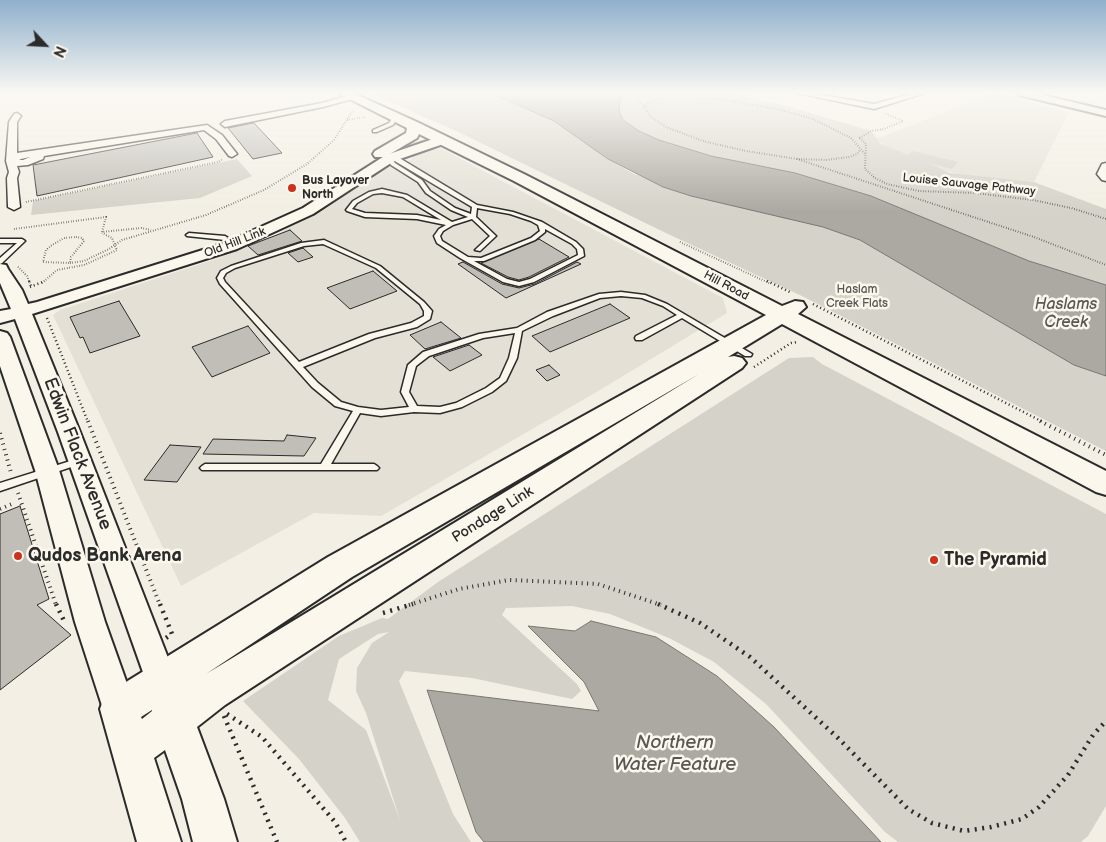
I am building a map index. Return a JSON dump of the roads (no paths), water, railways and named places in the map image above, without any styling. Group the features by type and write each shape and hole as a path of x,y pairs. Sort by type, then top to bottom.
{"main road":[{"path":"385,156 413,132"},
{"name":"Hill Road","path":"434,132 445,136"},
{"name":"Hill Road","path":"437,132 798,307 1106,464"},
{"name":"Hill Road","path":"798,307 1106,484"},
{"name":"Pondage Link","path":"132,750 212,692 740,350 798,307"},
{"name":"Pondage Link","path":"119,709 340,567 740,350"},
{"name":"Edwin Flack Avenue","path":"161,681 176,718 215,842"},
{"name":"Edwin Flack Avenue","path":"119,709 159,842"}],"street":[{"path":"13,132 12,161 14,172 12,178 14,207"},
{"path":"12,161 167,132"},
{"path":"217,132 232,154"},
{"name":"Old Hill Link","path":"8,319 257,226 307,201 366,161 445,136"},
{"path":"13,147 34,157"},
{"name":"Old Hill Link","path":"8,319 199,256 262,233 328,200 376,165 385,156"},
{"path":"12,178 34,157"},
{"path":"1106,166 1102,174 1106,178"},
{"name":"Edwin Flack Avenue","path":"0,269 9,280 8,319 47,470 90,622 119,709"},
{"name":"Edwin Flack Avenue","path":"8,319 80,460 161,681"}],"lane":[{"path":"385,156 399,160 475,206 524,216 540,223 574,243 580,249 581,256 532,281 519,284 505,281 440,242 437,236 451,224 473,217"},
{"path":"385,156 393,164 420,181 428,192 453,208 473,217 494,236 478,250"},
{"path":"408,174 418,171"},
{"path":"420,181 429,179"},
{"path":"382,191 394,192 405,196 451,224 417,217 366,215 349,210 355,202 371,193 382,191"},
{"path":"473,217 475,206"},
{"path":"466,259 482,260 533,239 543,231 540,223"},
{"path":"189,235 225,238"},
{"path":"0,241 22,241 0,262"},
{"path":"297,366 372,336 414,325 427,317 428,311 422,303 378,267 324,242 303,244 223,272 220,278 222,283 297,366 315,385 338,404 358,410 381,413 414,409 440,410 459,404 489,390 503,379 513,358 519,330"},
{"path":"414,409 405,392 412,365 426,354 482,336 519,330 550,314 599,296 621,294 643,296 665,305 740,350"},
{"path":"639,338 682,315"},
{"path":"324,468 358,410"},
{"path":"0,487 80,460"},
{"path":"205,468 374,468"}],"water":[{"name":"Haslams Creek","path":"570,132 642,132 659,140 711,156 795,173 871,196 1029,261 1106,285 1106,376 1074,365 860,240 823,227 691,196 663,187 608,159"},
{"name":"Northern Water Feature","path":"591,621 656,637 717,676 774,727 881,842 484,842 476,832 427,690 599,711 584,682 528,626 575,631"}],"place":[{"name":"Bus Layover North","path":"292,188"},
{"name":"Qudos Bank Arena","path":"18,556"},
{"name":"The Pyramid","path":"934,560"}],"park label":[{"name":"Haslam Creek Flats","path":"857,297"}]}
